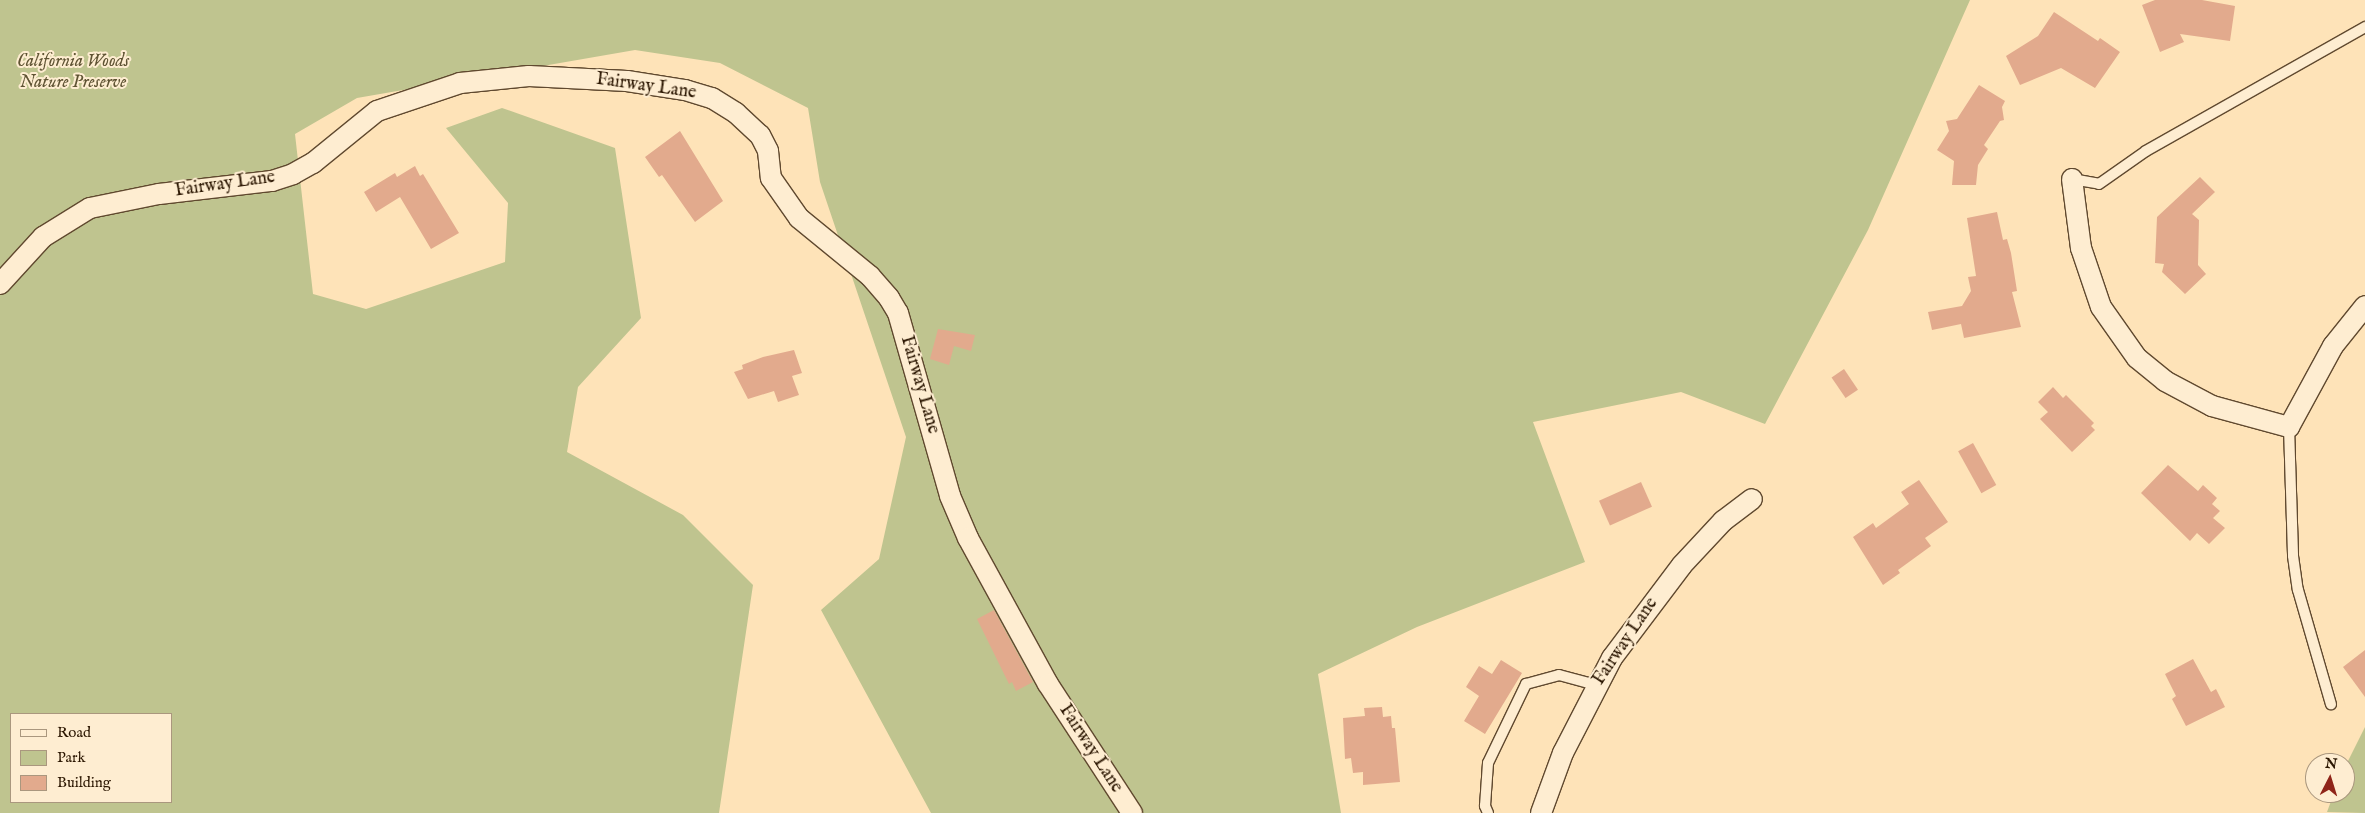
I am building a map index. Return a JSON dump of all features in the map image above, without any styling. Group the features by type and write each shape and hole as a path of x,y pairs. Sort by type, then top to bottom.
{"street":[{"name":"Fairway Lane","path":"0,284 43,237 90,208 159,194 249,185 286,176 313,163 377,111 460,83 529,76 627,81 685,90 712,98 736,113 760,135 768,151 771,178 800,218 870,276 889,298 898,314 950,496 968,538 1048,684 1132,813"},
{"path":"2072,180 2082,248 2091,282 2101,307 2138,358 2187,395 2212,406 2289,427 2333,346 2365,306"},
{"name":"Fairway Lane","path":"1542,813 1563,753 1597,685 1645,611 1682,564 1723,521 1752,498"}],"lane":[{"path":"2072,180 2099,184 2146,151 2365,27"},
{"path":"2289,427 2293,556 2298,590 2331,704"},
{"path":"1488,813 1485,806 1488,763 1526,684 1559,675 1597,685"}],"green space":[{"name":"California Woods Nature Preserve","path":"0,0 1970,0 1868,230 1765,424 1681,392 1533,422 1585,562 1417,627 1318,674 1341,813 931,813 821,610 879,559 906,437 820,182 808,108 720,63 635,50 357,98 295,134 313,294 366,309 505,262 508,203 446,128 502,108 615,148 641,318 578,387 567,452 683,515 753,585 719,813 0,813"},
{"path":"2365,727 2365,813 2327,812 2330,803 2355,803 2355,753 2352,753"}],"building":[{"path":"2155,0 2202,0 2235,6 2230,41 2180,34 2184,42 2160,52 2142,5"},
{"path":"2054,12 2098,41 2100,38 2120,52 2095,88 2061,68 2020,85 2006,56 2038,36"},
{"path":"1979,85 2005,101 2002,107 2004,120 2000,121 1984,145 1988,149 1978,165 1976,185 1952,185 1954,161 1937,150 1949,131 1946,121 1957,119"},
{"path":"680,131 723,201 695,222 662,175 659,177 645,157"},
{"path":"415,166 420,176 423,174 459,233 431,249 400,197 376,212 364,192 395,173 397,177"},
{"path":"2200,177 2215,192 2192,214 2199,220 2198,265 2206,274 2185,294 2162,272 2164,264 2155,263 2157,217"},
{"path":"1997,212 2003,240 2007,239 2011,253 2017,291 2012,292 2021,327 1964,338 1961,324 1932,330 1928,312 1962,306 1971,291 1968,277 1976,276 1967,218"},
{"path":"938,329 975,335 971,351 954,346 949,365 930,359"},
{"path":"794,350 802,373 792,376 799,395 778,402 774,391 748,399 734,372 743,369 742,365 763,357"},
{"path":"1844,369 1858,390 1846,398 1832,377"},
{"path":"2053,387 2063,398 2066,395 2094,423 2091,426 2095,430 2072,452 2040,419 2048,412 2038,402"},
{"path":"1973,443 1996,485 1981,493 1958,451"},
{"path":"2168,465 2198,491 2203,485 2217,498 2212,504 2220,511 2213,518 2225,528 2209,544 2197,533 2190,541 2141,493"},
{"path":"1919,480 1948,522 1925,538 1931,546 1898,570 1900,573 1883,585 1853,537 1873,523 1876,528 1909,504 1901,492"},
{"path":"1641,482 1652,507 1610,525 1599,501"},
{"path":"994,610 1033,682 1016,691 1012,682 1009,684 977,619"},
{"path":"2365,650 2365,697 2343,667"},
{"path":"2193,659 2211,692 2216,689 2225,707 2186,726 2172,699 2176,696 2165,674"},
{"path":"1501,660 1522,673 1485,734 1464,721 1479,696 1466,687 1479,666 1492,674"},
{"path":"1382,707 1383,717 1391,716 1392,728 1395,728 1400,782 1363,785 1363,772 1353,773 1351,758 1345,759 1343,718 1365,716 1364,708"}]}
